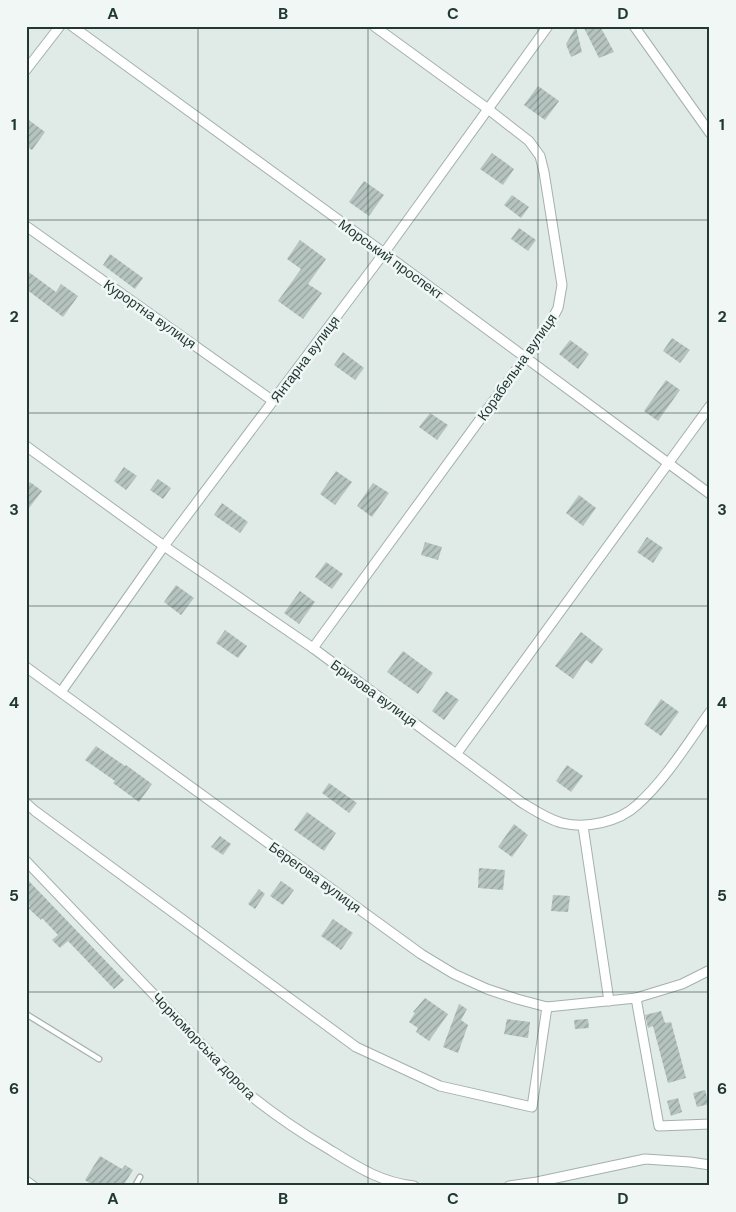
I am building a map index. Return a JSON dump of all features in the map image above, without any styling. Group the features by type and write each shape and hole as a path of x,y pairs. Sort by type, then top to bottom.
{"street":[{"path":"26,70 60,26"},
{"name":"Морський проспект","path":"72,26 384,253 710,494"},
{"name":"Корабельна вулиця","path":"313,648 549,325 558,308 562,285 540,156 529,141 374,26"},
{"name":"Янтарна вулиця","path":"61,692 164,546 384,253 548,26"},
{"path":"634,26 710,133"},
{"name":"Курортна вулиця","path":"26,226 273,401"},
{"path":"457,753 710,406"},
{"name":"Бризова вулиця","path":"26,446 164,546 313,648 521,802 542,815 562,823 583,826 598,823 618,817 636,807 658,783 710,712"},
{"name":"Берегова вулиця","path":"26,667 421,954 454,974 487,989 547,1007 636,998 682,984 710,970"},
{"path":"26,803 356,1047 440,1086 532,1107 547,1007"},
{"path":"583,826 609,1001"},
{"name":"Чорноморська дорога","path":"26,861 250,1096 272,1113 366,1172 396,1184 414,1186"},
{"path":"636,998 659,1126 710,1124"},
{"path":"509,1186 645,1160 710,1165"},
{"path":"26,1181 34,1186"}],"lane":[{"path":"26,1014 99,1059"},
{"path":"135,1186 140,1177"}],"building":[{"path":"583,26 600,26 614,52 599,58"},
{"path":"576,27 582,52 571,57 566,44"},
{"path":"538,86 559,101 545,120 524,105"},
{"path":"26,118 45,132 32,150 26,146"},
{"path":"492,153 514,169 503,185 480,169"},
{"path":"364,181 384,195 369,216 349,202"},
{"path":"512,195 529,207 521,218 504,205"},
{"path":"519,228 536,240 528,251 511,239"},
{"path":"300,240 326,259 308,284 322,293 303,319 278,301 301,269 287,259"},
{"path":"110,254 143,278 135,289 103,265"},
{"path":"26,270 56,292 61,284 78,296 63,317 26,289"},
{"path":"672,338 690,350 680,363 663,351"},
{"path":"570,340 589,354 578,369 559,354"},
{"path":"343,352 364,368 355,380 334,365"},
{"path":"666,380 680,390 658,421 644,411"},
{"path":"430,413 448,425 437,440 419,427"},
{"path":"124,467 137,476 126,490 114,481"},
{"path":"336,471 352,482 335,505 320,494"},
{"path":"158,479 171,488 163,499 150,490"},
{"path":"30,482 42,491 26,512 26,487"},
{"path":"373,483 389,493 372,517 357,506"},
{"path":"579,495 596,508 583,526 566,513"},
{"path":"222,503 248,522 240,533 214,515"},
{"path":"647,537 663,548 653,563 637,552"},
{"path":"425,542 442,547 438,560 421,555"},
{"path":"326,562 343,574 332,589 315,577"},
{"path":"176,585 194,598 181,615 164,602"},
{"path":"300,591 315,602 299,624 284,613"},
{"path":"225,630 247,646 238,658 216,643"},
{"path":"581,632 603,649 592,664 586,660 573,679 555,666"},
{"path":"403,651 433,673 418,694 387,672"},
{"path":"446,691 459,700 444,720 432,711"},
{"path":"661,699 679,712 661,736 644,724"},
{"path":"96,746 152,784 139,802 113,783 115,781 85,760"},
{"path":"567,765 583,776 571,792 556,781"},
{"path":"329,783 357,803 349,813 322,793"},
{"path":"307,812 336,833 324,851 294,830"},
{"path":"514,824 528,835 512,857 498,847"},
{"path":"220,836 231,844 223,855 211,847"},
{"path":"479,868 505,870 503,890 478,888"},
{"path":"26,878 124,980 114,989 68,941 60,948 52,940 58,935 42,918 41,920 28,908 30,906 26,902"},
{"path":"281,881 294,890 283,905 270,896"},
{"path":"259,889 265,894 255,909 248,904"},
{"path":"553,895 570,896 568,912 551,911"},
{"path":"333,919 353,933 341,950 321,936"},
{"path":"425,998 448,1014 429,1041 416,1032 418,1028 409,1022 415,1013 413,1012"},
{"path":"459,1004 467,1009 461,1020 468,1025 458,1053 443,1047"},
{"path":"661,1011 665,1023 671,1022 686,1078 668,1083 653,1026 648,1028 645,1015"},
{"path":"507,1019 530,1022 528,1038 504,1034"},
{"path":"588,1019 589,1028 575,1029 574,1020"},
{"path":"705,1090 709,1104 697,1107 693,1093"},
{"path":"678,1098 682,1112 671,1116 667,1101"},
{"path":"100,1156 122,1169 125,1165 133,1170 123,1186 94,1186 85,1180"}]}
